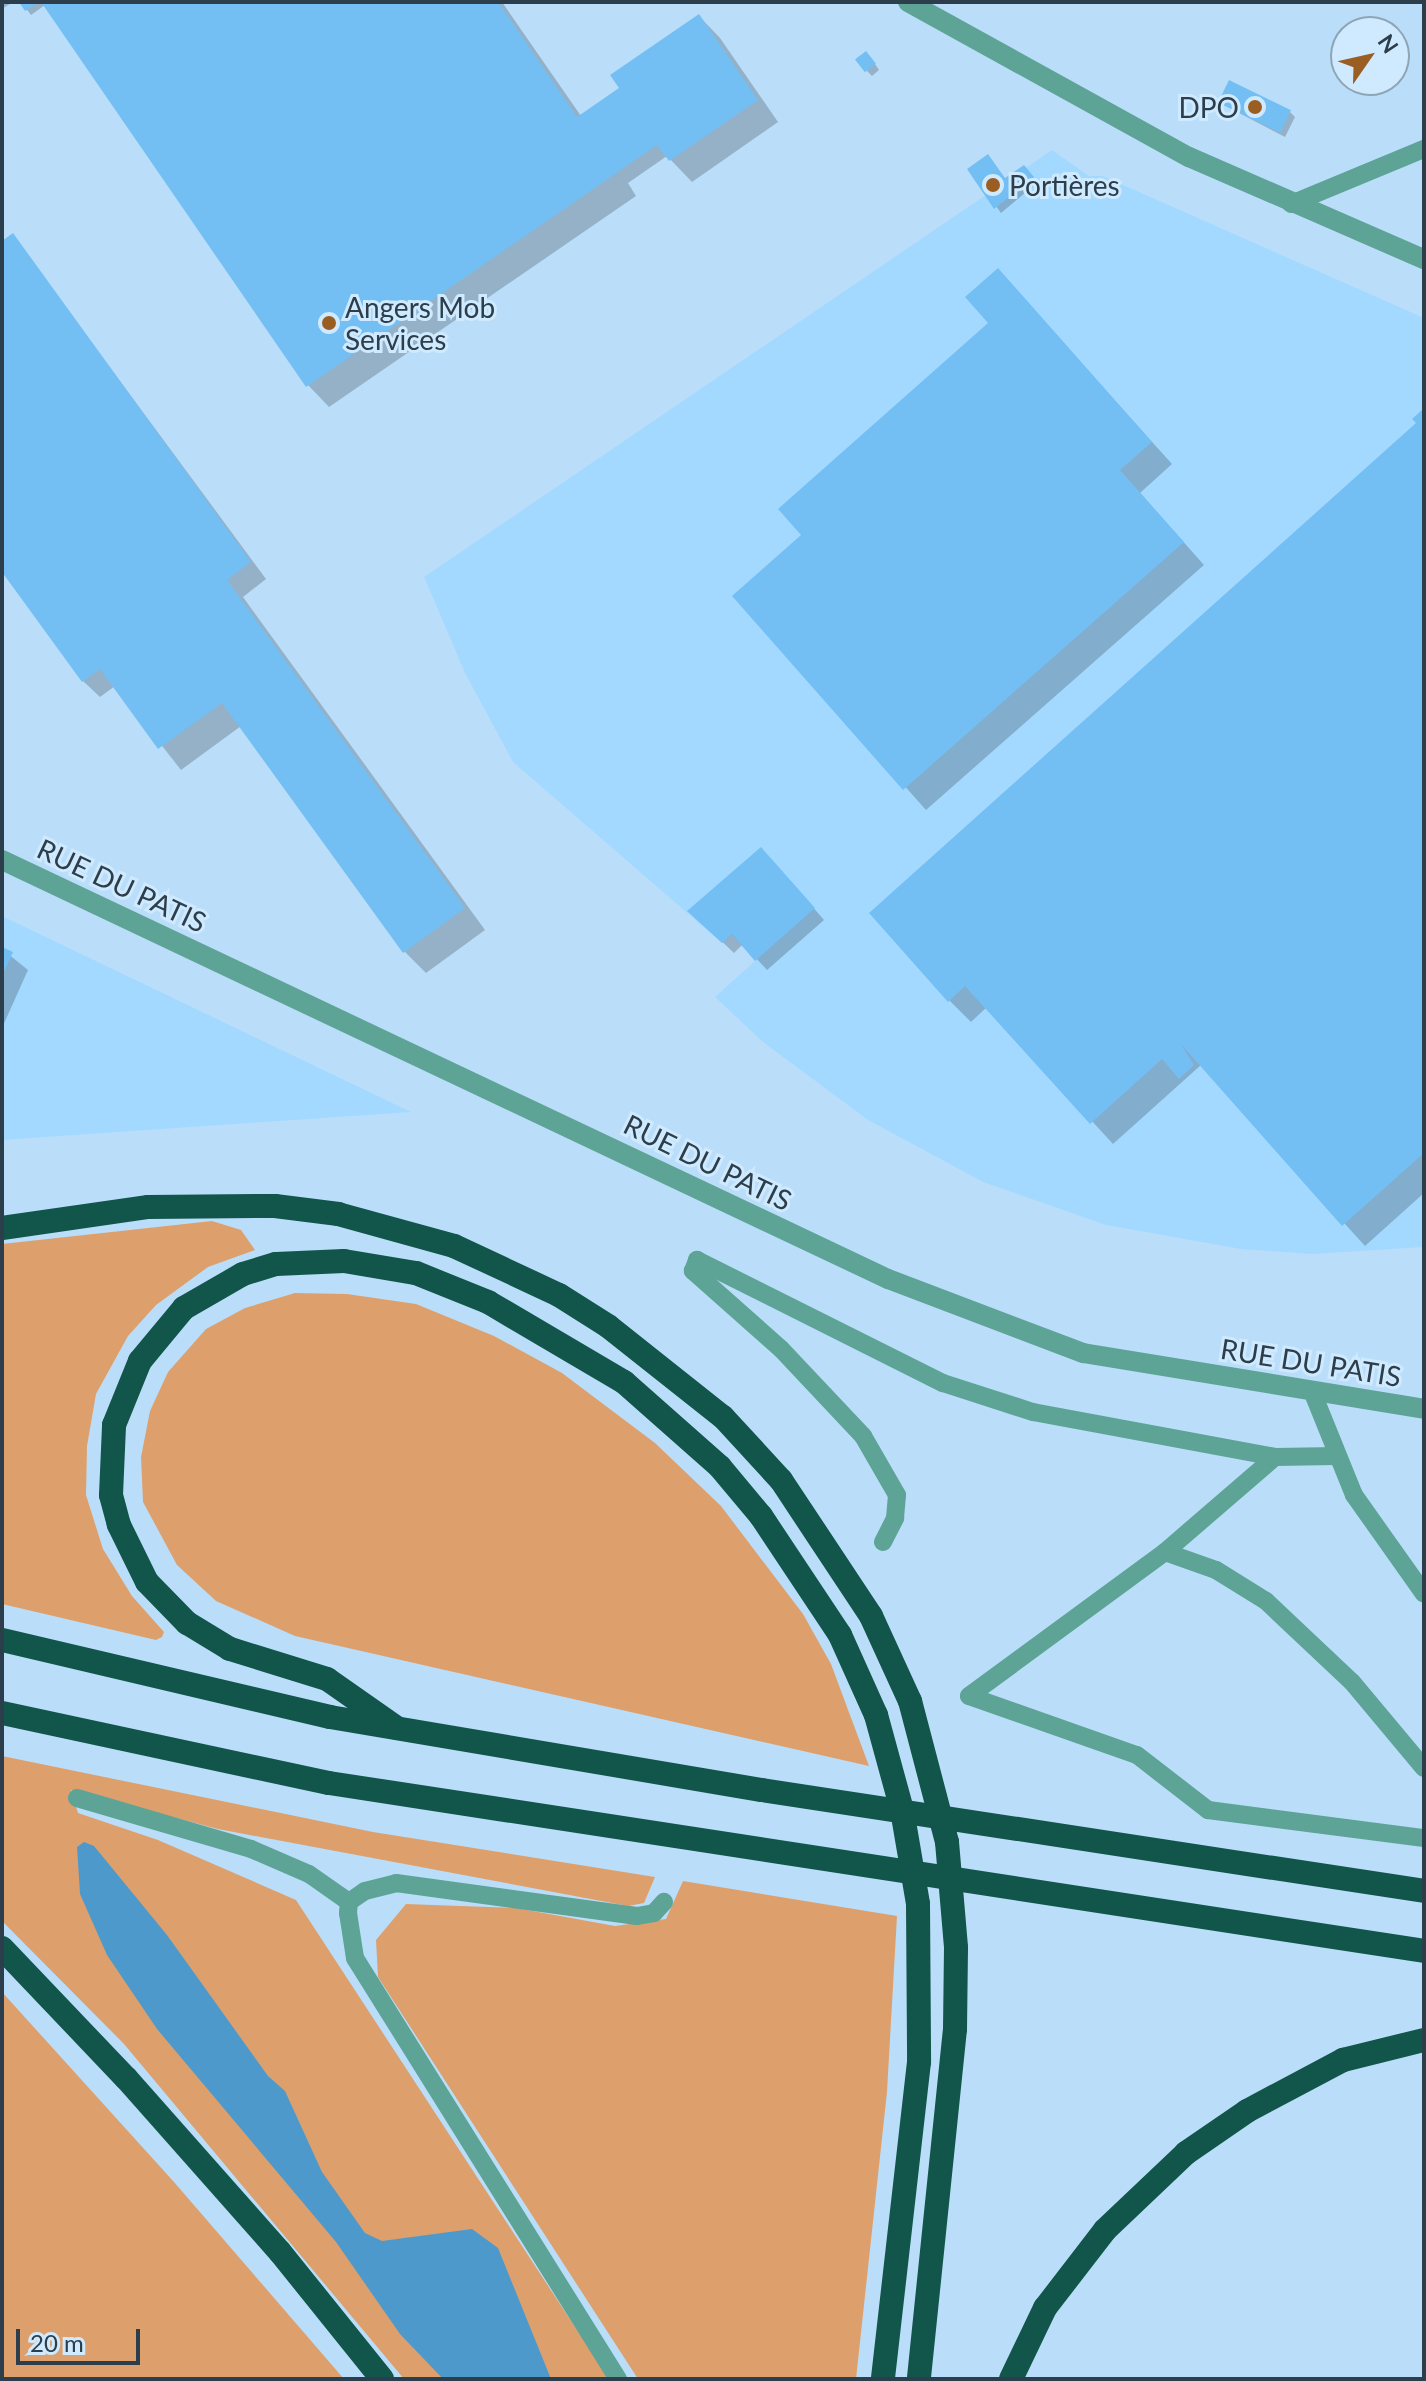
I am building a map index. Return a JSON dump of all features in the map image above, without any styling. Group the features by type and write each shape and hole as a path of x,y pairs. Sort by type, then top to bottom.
{"highway":[{"path":"2,1228 148,1207 275,1206 399,1228 508,1268 608,1326 723,1417 781,1480 863,1603 910,1701 947,1842 956,1948 948,2112 919,2379"},
{"path":"397,1728 327,1679 230,1649 187,1623 147,1582 119,1525 110,1460 114,1425 129,1382 160,1333 184,1308 243,1274 311,1259 416,1273 488,1302 571,1347 624,1382 720,1467 811,1590 840,1635 876,1715 902,1810 918,1904 915,2102 883,2379"},
{"path":"2,1640 397,1728 762,1790 1424,1891"},
{"path":"2,1713 329,1783 1424,1951"},
{"path":"2,1948 260,2229 382,2379"},
{"path":"1011,2379 1045,2308 1105,2230 1186,2153 1247,2111 1343,2060 1424,2040"}],"street":[{"path":"908,2 1115,120 1291,204 1424,259"},
{"name":"RUE DU PATIS","path":"2,860 888,1279 1083,1353 1424,1409"}],"lane":[{"path":"1291,204 1424,149"},
{"path":"883,1542 895,1518 897,1495 863,1436 781,1349 693,1271 697,1260 943,1383 1033,1412 1275,1457 1336,1456"},
{"path":"1312,1391 1354,1495 1424,1594"},
{"path":"1275,1457 1165,1552 969,1696 1137,1755 1208,1810 1424,1838"},
{"path":"1165,1552 1216,1570 1266,1601 1352,1682 1424,1768"},
{"path":"77,1798 251,1849 309,1874 349,1902"},
{"path":"349,1902 365,1891 396,1883 637,1916 654,1913 664,1902"},
{"path":"349,1902 347,1924 355,1958 618,2379"}],"shaded area":[{"path":"1052,150 1089,176 1103,176 1424,318 1424,1247 1313,1254 1241,1249 1106,1225 983,1182 868,1120 763,1042 715,997 755,961 732,935 722,943 513,762 465,673 424,577"},
{"path":"2,916 411,1112 2,1140"},
{"path":"212,1221 241,1230 255,1250 208,1267 156,1305 128,1336 96,1394 87,1446 86,1495 103,1549 132,1596 164,1632 162,1637 156,1640 2,1604 2,1244"},
{"path":"295,1293 347,1294 416,1304 494,1336 562,1373 655,1443 721,1506 803,1614 831,1664 869,1766 295,1636 216,1601 177,1565 143,1502 141,1457 150,1411 168,1372 206,1329 245,1308"},
{"path":"2,1756 373,1832 655,1877 644,1903 628,1906 218,1829 71,1790 78,1813 158,1840 296,1900 609,2379 404,2379 124,2044 2,1921"},
{"path":"84,1842 94,1846 167,1935 268,2076 285,2091 322,2172 365,2233 382,2241 472,2229 498,2248 551,2379 443,2379 400,2334 336,2242 157,2029 107,1955 80,1894 77,1847"},
{"path":"683,1881 897,1916 887,2092 856,2379 638,2379 378,1977 376,1940 406,1904 516,1908 615,1926 666,1919"},
{"path":"2,1992 174,2182 344,2379 2,2379"}],"building":[{"path":"19,2 39,2 25,11"},
{"path":"41,2 498,2 577,117 619,88 610,75 699,14 758,100 669,161 657,145 306,387"},
{"path":"866,51 876,64 865,72 855,60"},
{"name":"DPO","path":"1229,80 1291,110 1280,133 1218,102"},
{"name":"Portières","path":"988,154 1005,178 1024,165 1034,177 994,209 967,169"},
{"path":"13,233 251,562 227,580 465,908 403,953 222,703 158,749 100,669 82,682 2,572 2,241"},
{"path":"998,268 1152,442 1120,470 1184,542 903,790 732,596 801,535 778,509 988,323 965,297"},
{"path":"1424,408 1424,1153 1342,1226 1180,1043 1194,1065 1179,1079 1162,1059 1090,1124 965,986 948,1002 869,913 1416,423 1412,419"},
{"path":"761,847 815,908 755,961 732,934 722,943 687,911"},
{"path":"2,947 13,952 2,976"}],"place":[{"name":"DPO","path":"1255,107"},
{"name":"Portières","path":"993,185"},
{"name":"Angers Mob Services","path":"329,323"}]}
